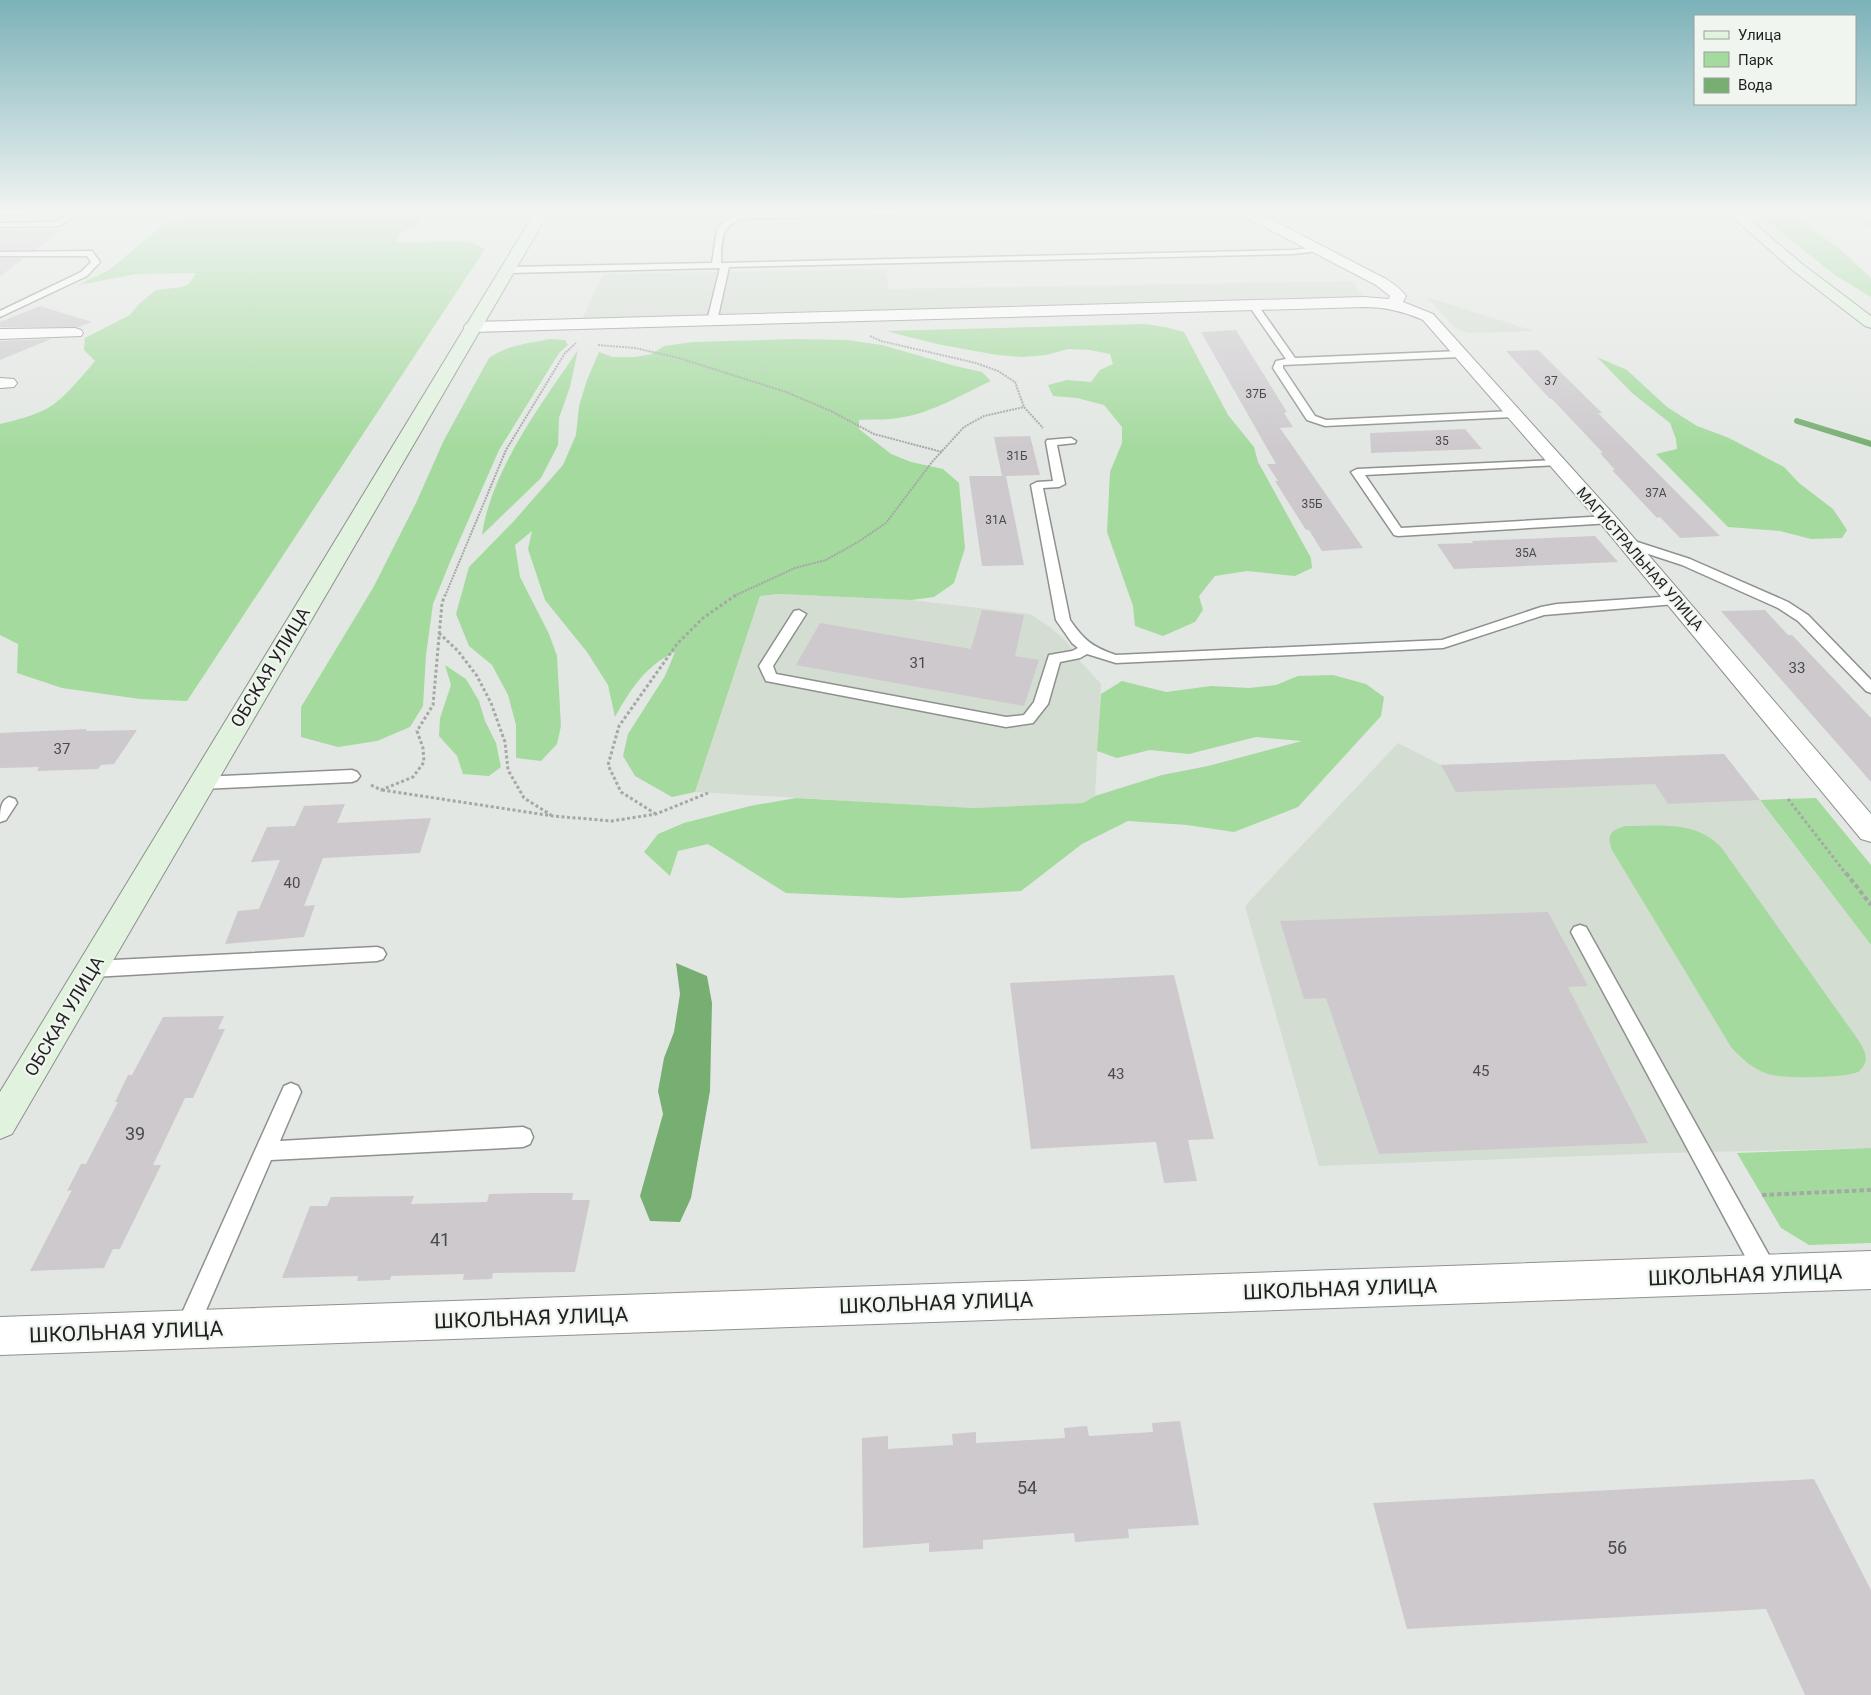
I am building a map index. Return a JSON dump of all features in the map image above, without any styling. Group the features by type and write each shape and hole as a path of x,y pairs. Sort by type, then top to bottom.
{"street":[{"name":"ОБСКАЯ УЛИЦА","path":"0,1123 494,291"},
{"path":"1394,291 1398,296 1395,304"},
{"path":"1829,291 1871,323"},
{"name":"МАГИСТРАЛЬНАЯ УЛИЦА","path":"472,328 1364,302 1395,304 1414,310 1428,317 1512,414 1608,520 1871,832"},
{"path":"0,334 75,333"},
{"name":"ШКОЛЬНАЯ УЛИЦА","path":"0,1336 1871,1270"}],"lane":[{"path":"0,314 48,291"},
{"path":"712,321 716,291"},
{"path":"1254,306 1292,361"},
{"path":"1460,354 1292,361 1279,363 1278,368 1311,418 1325,423 1512,414"},
{"path":"1071,441 1051,442 1058,484 1037,485 1063,620 1077,640 1093,652 1116,659 1443,644 1541,611 1557,608 1675,600"},
{"path":"1556,462 1357,472 1398,532 1608,520"},
{"path":"1628,543 1686,562 1783,605 1803,618 1871,688"},
{"path":"799,614 766,666 771,678 1006,722 1028,719 1041,704 1054,658 1075,655 1088,648"},
{"path":"201,783 352,776"},
{"path":"0,803 10,803 0,816"},
{"path":"1580,932 1768,1274"},
{"path":"93,968 378,954"},
{"path":"186,1330 291,1092"},
{"path":"267,1150 523,1136"}],"path":[{"path":"834,318 857,332 881,341 976,363 998,371 1015,382 1024,407 1046,432 1051,442"},
{"path":"381,790 413,777 424,762 423,748 417,731 433,705 442,603 476,517 506,450 565,353 575,345 589,324"},
{"path":"575,345 584,345"},
{"path":"593,345 635,348 679,358 786,392 830,411 874,434 942,452"},
{"path":"656,814 621,792 608,765 619,726 677,644 703,618 740,592 795,568 826,560 886,523 923,473 964,427 984,416 1024,407"},
{"path":"438,633 458,651 477,676 491,703 505,742 508,770 524,798 553,816"},
{"path":"352,776 381,790 438,797 553,816 612,822 656,814 708,793"},
{"path":"1788,799 1871,905"},
{"path":"1762,1195 1871,1190"}],"shaded area":[{"path":"595,291 1359,291 1365,299 582,319"},
{"path":"1427,297 1534,331 1468,333 1455,328"},
{"path":"779,594 911,600 1030,614 1050,627 1066,641 1081,662 1101,684 1095,796 1083,803 973,808 695,792 760,596"},
{"path":"1398,743 1441,765 1724,754 1871,945 1871,1148 1667,1153 1319,1166 1245,906"}],"green space":[{"path":"155,291 457,291 187,701 140,699 62,688 17,673 18,644 0,635 0,424 43,411 60,399 95,361 84,350 85,338 130,315 139,304"},
{"path":"1861,291 1871,291 1871,297"},
{"path":"1145,324 1184,332 1228,415 1254,447 1258,462 1311,558 1312,568 1295,576 1247,571 1215,576 1199,596 1203,610 1195,622 1163,636 1135,626 1133,606 1107,532 1110,472 1122,443 1122,427 1104,405 1077,398 1053,396 1048,385 1067,380 1091,382 1100,370 1113,364 1110,354 1090,350 1068,349 1046,355 1022,357 997,355 937,344 886,331"},
{"path":"551,339 565,340 568,345 559,353 499,450 433,604 426,655 423,706 410,727 377,741 338,747 301,737 301,707 373,588 416,503 444,440 489,358 511,347"},
{"path":"795,339 847,340 882,345 982,372 991,381 930,410 917,414 890,419 859,420 859,429 891,454 911,462 943,469 959,483 965,548 954,583 934,597 911,600 779,594 760,596 695,792 672,797 635,776 623,756 628,734 665,676 675,652 647,671 627,697 615,717 608,685 587,652 545,600 528,549 532,531 515,545 520,577 549,634 557,656 561,726 557,744 541,761 516,758 516,725 508,695 492,665 469,646 456,614 469,567 513,522 563,465 576,435 579,406 587,380 599,352 612,357 635,357 652,354 664,346 693,342"},
{"path":"578,350 570,387 559,418 558,445 541,478 482,535 487,511 507,462 534,415"},
{"path":"1597,357 1627,370 1667,407 1697,426 1729,438 1784,467 1799,483 1833,509 1847,530 1842,538 1811,539 1780,531 1728,527 1656,454 1677,449 1676,439 1670,423 1632,393"},
{"path":"445,665 466,679 479,701 485,721 496,743 501,767 489,776 463,774 457,756 439,736 440,718 451,685"},
{"path":"1333,675 1366,684 1384,697 1381,716 1298,807 1234,832 1187,825 1128,821 1082,844 1021,891 901,898 786,893 708,844 678,851 670,876 644,852 658,834 684,823 750,806 796,798 973,808 1083,803 1095,796 1162,775 1208,766 1302,741 1256,737 1189,754 1150,750 1117,758 1097,751 1101,694 1122,681 1166,692 1211,686 1249,688 1276,685 1298,676"},
{"path":"1816,798 1871,865 1871,945 1760,800"},
{"path":"1626,826 1677,826 1689,828 1711,838 1721,847 1859,1041 1866,1058 1860,1071 1827,1077 1775,1076 1757,1069 1731,1047 1612,850 1610,845 1611,834 1613,831"},
{"path":"1871,1148 1871,1243 1809,1245 1781,1228 1737,1153"}],"water":[{"path":"676,963 707,976 712,1003 710,1091 691,1198 680,1222 650,1221 640,1196 663,1114 658,1091 664,1058 674,1032 680,994"}],"building":[{"path":"40,306 92,322 79,327 0,327 0,322"},
{"path":"1236,330 1287,412 1284,413 1293,427 1280,428 1363,548 1322,551 1309,530 1306,530 1275,481 1278,481 1267,464 1276,464 1201,332"},
{"path":"51,339 0,360 0,341"},
{"path":"1538,350 1602,413 1598,413 1720,536 1680,538 1660,517 1657,518 1612,470 1615,470 1600,453 1603,453 1506,351"},
{"path":"1465,429 1482,449 1371,453 1370,433"},
{"path":"1030,436 1040,475 1006,476 1024,565 982,566 969,476 1002,476 994,437"},
{"path":"1595,536 1618,562 1454,569 1437,544 1473,543 1472,541"},
{"path":"982,610 1024,615 1015,656 1039,660 1024,706 796,665 820,623 971,649"},
{"path":"1765,610 1788,635 1792,635 1871,718 1871,782 1721,611"},
{"path":"87,729 86,731 137,730 114,764 101,765 98,769 37,771 39,767 0,768 0,733"},
{"path":"1724,754 1760,800 1668,804 1655,784 1456,792 1441,765"},
{"path":"345,804 337,823 431,818 420,853 323,858 304,906 315,905 304,937 225,944 238,911 259,909 280,860 251,862 267,827 295,826 304,806"},
{"path":"1548,912 1588,986 1568,987 1648,1143 1379,1154 1326,998 1304,999 1280,921"},
{"path":"1174,975 1214,1139 1188,1140 1197,1181 1164,1183 1156,1142 1031,1149 1010,983"},
{"path":"224,1016 218,1029 225,1029 193,1098 185,1098 153,1165 161,1165 120,1249 113,1249 104,1268 30,1271 72,1190 67,1191 81,1164 86,1164 118,1102 115,1102 128,1075 132,1075 163,1017"},
{"path":"573,1193 572,1200 590,1200 575,1272 493,1273 492,1279 463,1280 464,1274 391,1276 390,1280 357,1281 358,1276 282,1278 310,1206 327,1206 331,1197 414,1196 411,1204 487,1202 489,1194"},
{"path":"1180,1421 1199,1525 1128,1529 1129,1538 1075,1542 1074,1533 983,1540 983,1549 929,1552 929,1543 863,1548 862,1438 888,1436 888,1449 953,1445 952,1434 976,1432 976,1443 1065,1438 1064,1428 1087,1426 1089,1436 1153,1432 1152,1423"},
{"path":"1814,1479 1871,1590 1871,1695 1805,1695 1766,1609 1407,1629 1373,1503"}],"waterway":[{"path":"1797,421 1871,444"}]}
